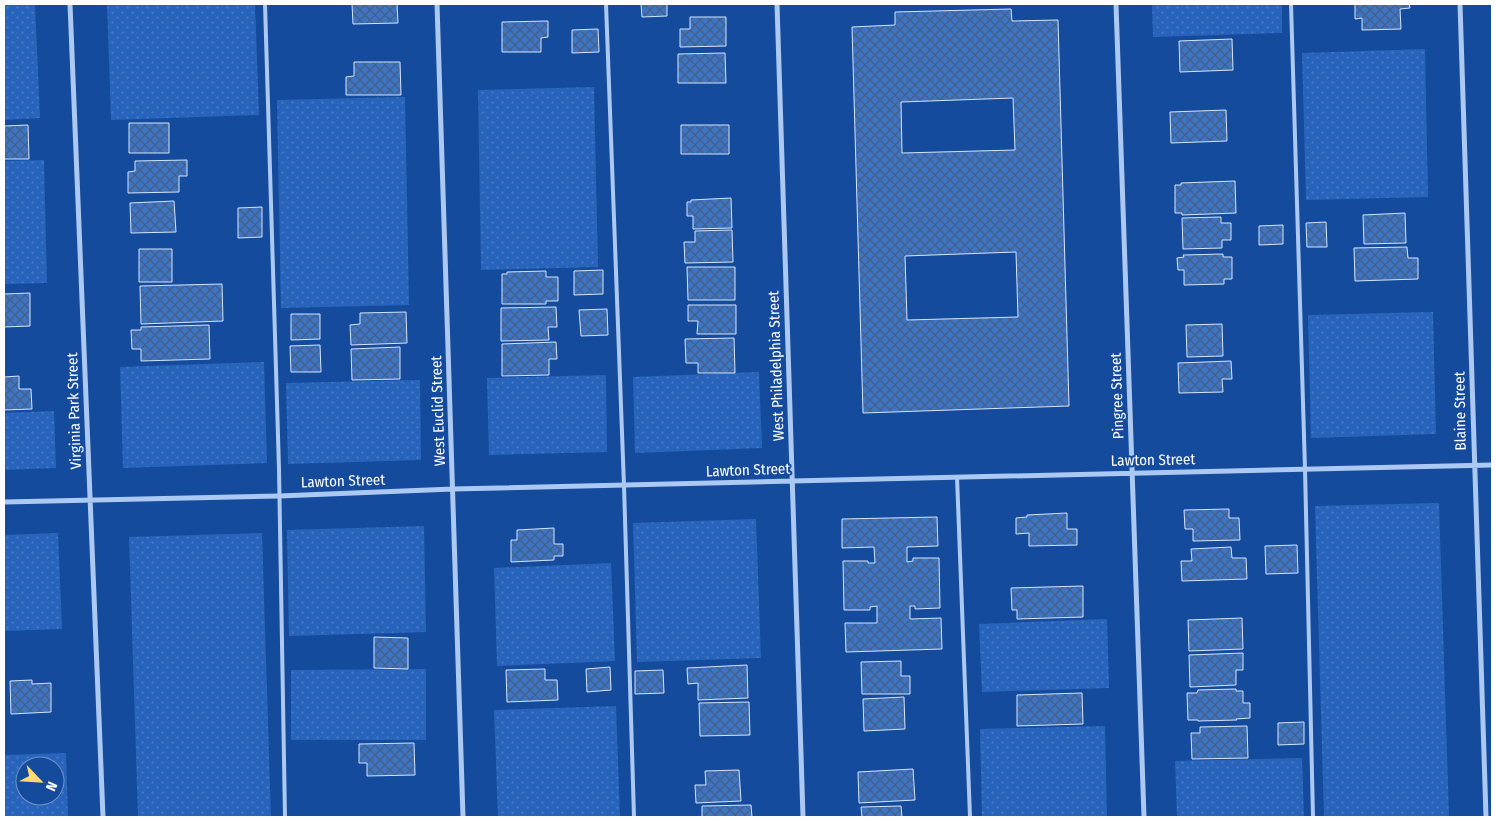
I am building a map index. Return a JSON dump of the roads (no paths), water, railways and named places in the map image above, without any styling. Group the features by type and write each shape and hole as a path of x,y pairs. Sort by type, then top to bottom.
{"street":[{"name":"Virginia Park Street","path":"70,4 103,817"},
{"name":"West Euclid Street","path":"437,4 463,817"},
{"name":"West Philadelphia Street","path":"777,4 803,817"},
{"name":"Pingree Street","path":"1116,4 1144,817"},
{"name":"Blaine Street","path":"1460,4 1486,817"},
{"name":"Lawton Street","path":"4,502 279,496 453,489 1492,465"}],"lane":[{"path":"264,4 279,496 285,817"},
{"path":"606,4 634,817"},
{"path":"1292,4 1306,469 1313,817"},
{"path":"958,477 970,817"}]}
